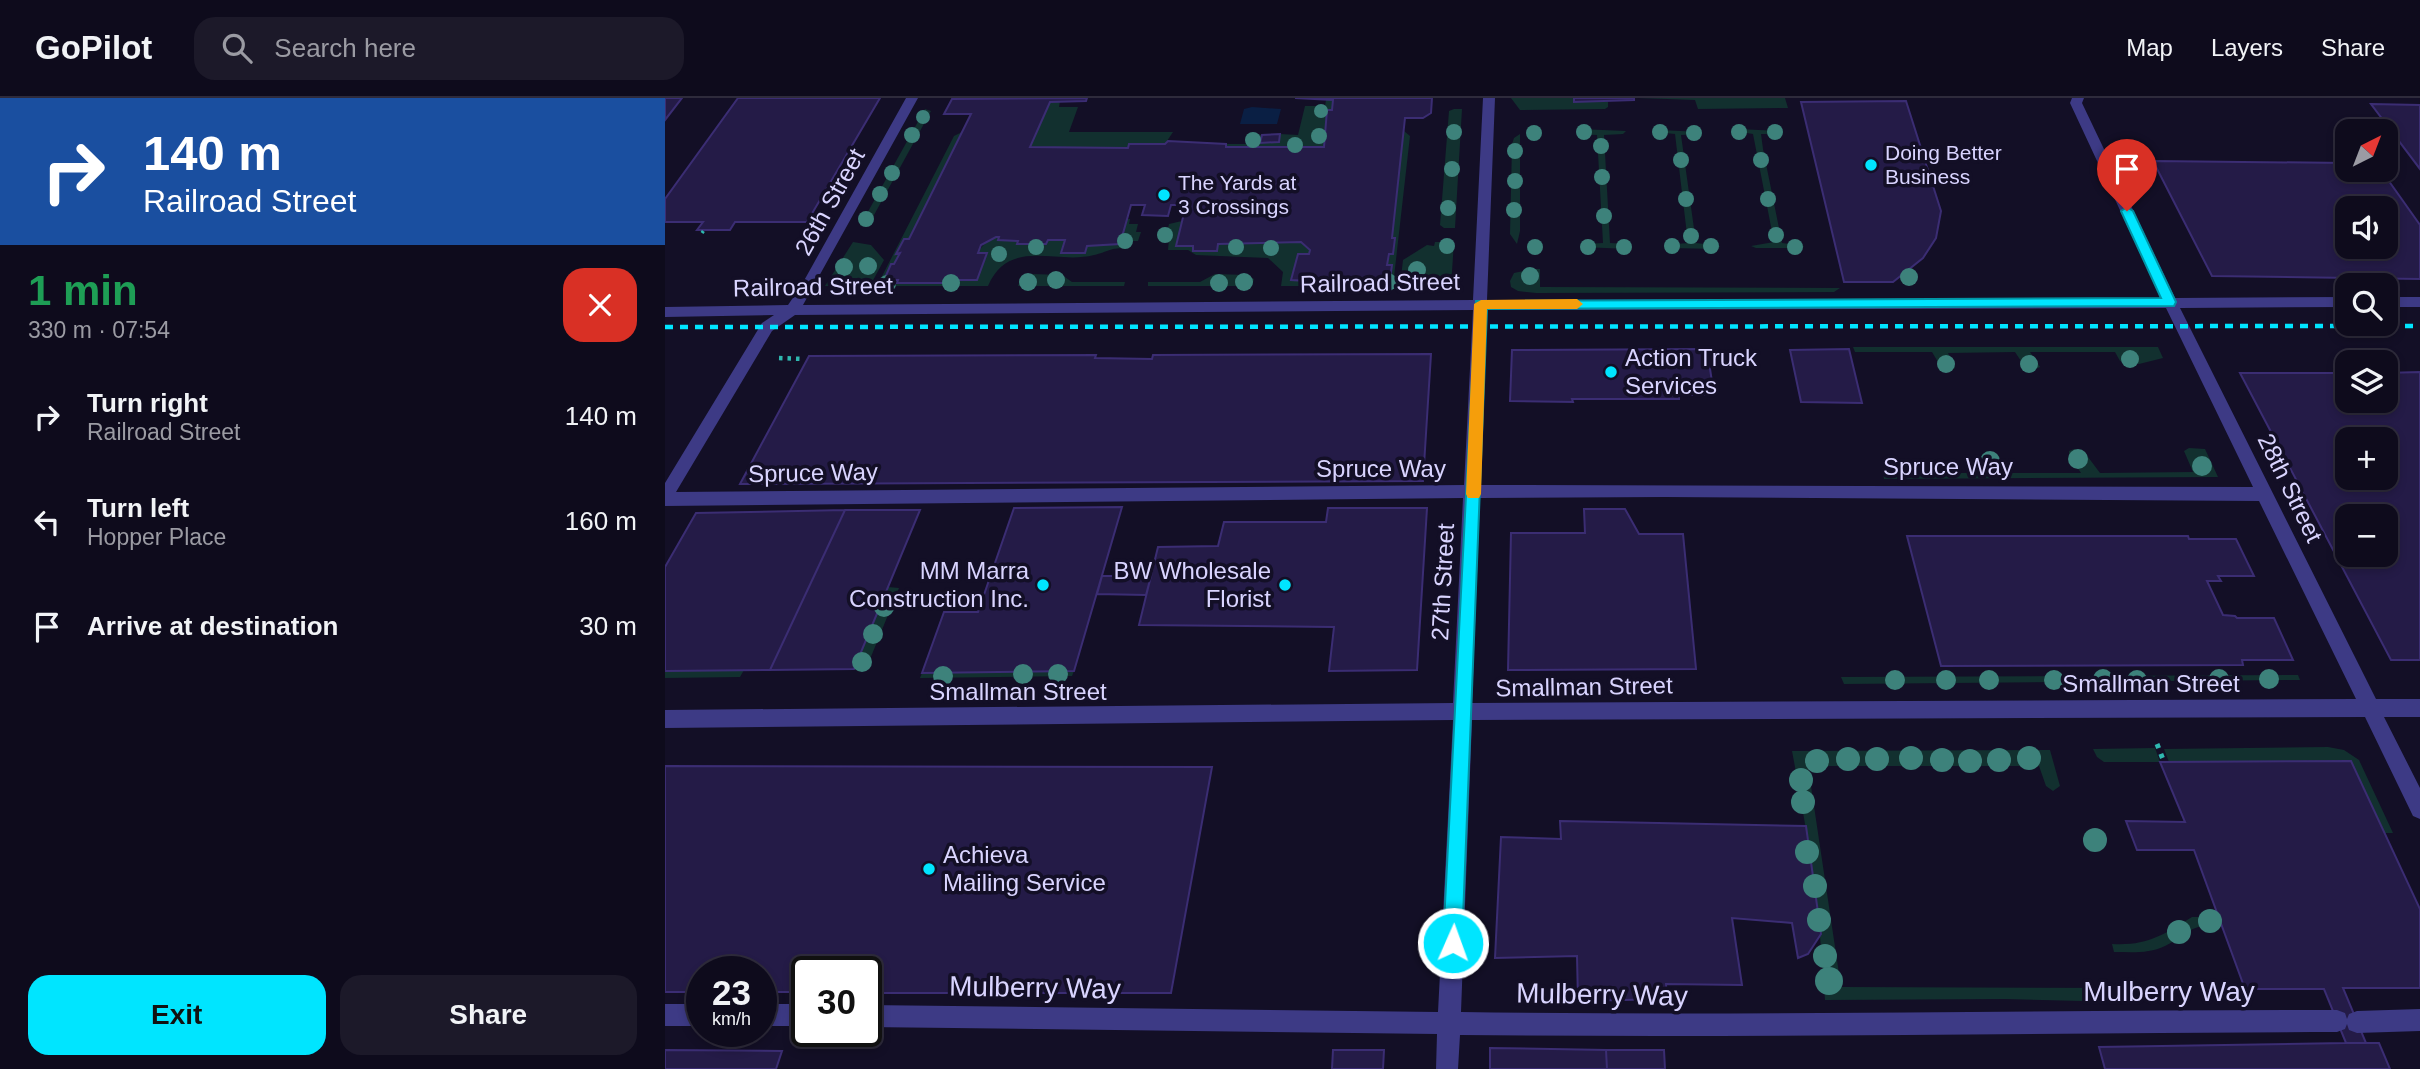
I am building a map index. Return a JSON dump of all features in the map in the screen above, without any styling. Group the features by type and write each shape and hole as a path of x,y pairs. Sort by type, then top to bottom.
{"street":[{"name":"26th Street","path":"665,498 767,327 791,311 839,235 912,98"},
{"name":"27th Street","path":"1447,1069 1489,98"},
{"name":"28th Street","path":"2078,98 2076,103 2169,302 2420,808"},
{"name":"Railroad Street","path":"665,312 1481,304 2335,302"},
{"path":"2398,302 2420,302"},
{"name":"Spruce Way","path":"665,498 1910,491 2265,494"},
{"name":"Smallman Street","path":"665,719 1822,708 2420,708"},
{"path":"665,1015 686,1015"},
{"name":"Mulberry Way","path":"882,1016 1662,1026 1845,1022 2420,1020"}],"path":[{"path":"779,358 804,359"},
{"path":"2157,744 2164,762"}],"green space":[{"path":"1511,98 1574,98 1574,102 1608,102 1608,107 1520,110"},
{"path":"1638,98 1785,98 1788,108 1698,109 1695,100"},
{"path":"1326,100 1333,100 1332,110 1327,110 1324,147 1226,147 1226,144 1246,144 1249,134 1262,135 1261,143 1279,142 1280,134 1298,135 1305,106 1325,106"},
{"path":"1060,101 1059,107 1078,107 1069,132 1173,132 1165,144 1129,144 1128,148 1030,147 1050,102"},
{"path":"925,109 931,111 868,226 860,226"},
{"path":"1462,109 1455,228 1444,228 1440,225 1449,111"},
{"path":"1579,129 1626,131 1623,134 1604,135 1610,243 1629,244 1629,249 1582,247 1585,244 1603,243 1597,135 1576,134"},
{"path":"1404,131 1410,136 1393,286 1281,286 1283,272 1268,258 1196,255 1188,250 1168,250 1169,239 1160,239 1162,232 1167,232 1169,224 1182,221 1176,245 1193,246 1193,251 1218,244 1301,242 1310,250 1309,254 1298,254 1291,280 1360,284 1361,280 1390,279 1392,266 1387,265 1395,239 1392,238"},
{"path":"1734,131 1781,131 1778,134 1761,134 1763,149 1782,243 1804,246 1802,248 1751,246 1774,242 1753,134"},
{"path":"962,132 909,239 904,239 897,253 900,253 885,280 898,280 897,283 943,283 945,280 977,280 987,254 978,253 986,242 999,237 999,240 1018,241 1017,244 1046,244 1048,240 1065,240 1061,253 1084,253 1087,246 1120,244 1127,219 1130,219 1129,224 1138,224 1136,232 1141,232 1138,241 1128,241 1125,248 1094,255 1021,257 1008,262 997,271 988,286 877,286 954,136"},
{"path":"1655,132 1702,132 1681,135 1696,243 1720,246 1718,249 1670,248 1665,245 1688,243 1675,134"},
{"path":"1520,134 1520,231 1517,244 1510,234 1512,144 1514,138"},
{"path":"853,242 871,245 884,260 870,286 825,286"},
{"path":"1435,242 1454,242 1451,286 1400,286 1403,260 1427,245 1434,246"},
{"path":"1540,269 1540,287 1840,288 1834,292 1536,293 1518,291 1511,287 1510,281 1514,273"},
{"path":"1032,274 1062,275 1072,282 1125,282 1124,286 1018,286 1021,278"},
{"path":"1215,274 1247,275 1254,279 1252,286 1148,286 1148,282 1200,282"},
{"path":"1853,347 2158,347 2163,358 2139,364 2120,361 2115,352 2030,352 2040,367 2031,371 2015,352 1948,353 1955,368 1948,372 1941,367 1932,352 1855,352"},
{"path":"2189,448 2205,449 2218,477 1884,479 1883,473 1994,473 1982,455 1987,451 2010,473 2081,473 2069,455 2069,451 2074,449 2085,453 2100,473 2193,472 2184,451"},
{"path":"888,587 899,588 866,669 854,669"},
{"path":"744,670 740,677 665,678 665,671"},
{"path":"1074,671 1072,676 920,678 922,673"},
{"path":"2298,675 2300,680 1844,684 1841,677"},
{"path":"2328,747 2344,750 2359,760 2393,833 2385,833 2351,761 2169,762 2164,749"},
{"path":"2155,748 2160,762 2104,762 2097,757 2093,749"},
{"path":"2050,750 2060,786 2053,791 2046,786 2039,766 1808,766 1841,987 2125,988 2127,994 2122,1002 2005,999 1825,1000 1813,875 1792,751"},
{"path":"2192,917 2219,917 2221,924 2195,928 2153,950 2114,952 2112,944 2135,943 2154,938"}],"water":[{"path":"1244,109 1281,109 1277,124 1240,124"}],"building":[{"path":"665,98 682,98 665,120"},
{"path":"738,98 880,98 807,222 735,222 730,230 697,230 703,222 665,222 665,199"},
{"name":"The Yards at 3 Crossings","path":"1087,98 1086,101 1050,102 1030,147 1128,148 1129,144 1165,144 1168,141 1226,144 1226,147 1324,147 1327,110 1332,110 1333,100 1295,98 1432,98 1431,113 1423,118 1405,118 1392,238 1395,238 1393,254 1389,254 1387,265 1392,265 1390,279 1361,280 1360,284 1291,280 1298,254 1309,254 1310,250 1301,242 1218,244 1217,251 1193,251 1193,246 1176,246 1186,205 1171,205 1168,216 1142,215 1145,205 1131,205 1120,244 1087,246 1085,253 1061,253 1065,240 1048,240 1046,244 1017,244 1018,241 998,240 999,237 996,237 981,245 978,253 987,253 977,280 897,283 898,280 884,280 891,264 894,264 900,253 896,254 904,239 909,239 971,114 944,114 952,99"},
{"path":"1574,98 1634,98 1634,100 1574,102"},
{"name":"Doing Better Business","path":"1906,101 1941,211 1936,238 1923,258 1893,282 1844,282 1801,102"},
{"path":"2371,104 2420,105 2420,169 2398,140 2398,119 2382,119"},
{"path":"1280,134 1279,142 1260,143 1262,135"},
{"path":"2153,161 2335,163 2335,182 2390,182 2420,225 2420,279 2398,279 2398,273 2335,273 2335,278 2212,276"},
{"name":"Action Truck Services","path":"1707,349 1714,395 1679,395 1679,399 1510,401 1512,350"},
{"path":"1849,349 1862,403 1801,402 1790,350"},
{"path":"1431,354 1423,481 740,484 809,356 1096,355 1095,358 1152,359 1153,355"},
{"path":"2420,372 2420,660 2391,660 2342,567 2398,567 2398,504 2335,504 2335,554 2240,373 2335,373 2335,413 2398,413 2398,373"},
{"name":"MM Marra Construction Inc.","path":"1122,507 1074,671 922,673 944,612 978,612 1014,508"},
{"name":"BW Wholesale Florist","path":"1328,508 1427,508 1417,670 1329,671 1334,627 1139,625 1158,547 1218,546 1224,522 1326,522"},
{"path":"1584,509 1625,509 1639,534 1683,534 1696,669 1508,670 1511,533 1585,533"},
{"path":"845,510 770,670 665,671 665,567 696,513"},
{"path":"845,510 920,510 854,669 770,670"},
{"path":"1907,536 2188,536 2189,539 2236,539 2254,576 2218,576 2221,581 2207,581 2223,615 2237,618 2274,618 2293,660 2242,660 2243,665 1941,666"},
{"path":"1102,576 1151,576 1146,595 1097,594"},
{"path":"2351,761 2420,909 2420,988 2343,988 2366,1043 2346,1043 2324,989 2245,989 2194,850 2137,850 2126,821 2185,822 2160,762"},
{"name":"Achieva Mailing Service","path":"665,766 1212,767 1171,993 882,993 882,956 791,956 791,992 777,992 777,956 686,956 686,992 665,992"},
{"path":"1560,821 1806,826 1821,934 1808,954 1798,958 1792,923 1732,918 1742,985 1666,984 1667,999 1578,1001 1577,956 1495,958 1501,837 1561,839"},
{"path":"2379,1043 2390,1069 2105,1069 2099,1047"},
{"path":"1490,1048 1606,1050 1607,1069 1490,1069"},
{"path":"665,1050 782,1051 776,1069 665,1069"},
{"path":"1333,1050 1384,1050 1383,1069 1332,1069"},
{"path":"1606,1050 1664,1050 1665,1069 1607,1069"}],"railway":[{"path":"665,327 2420,326"}],"slow traffic":[{"path":"1473,494 1481,304 1577,304"}],"place":[{"name":"Doing Better Business","path":"1871,165"},
{"name":"The Yards at 3 Crossings","path":"1164,195"},
{"name":"Action Truck Services","path":"1611,372"},
{"name":"MM Marra Construction Inc.","path":"1043,585"},
{"name":"BW Wholesale Florist","path":"1285,585"},
{"name":"Achieva Mailing Service","path":"929,869"}],"route":[{"path":"1453,943 1481,304 2169,302 2127,211"}]}
